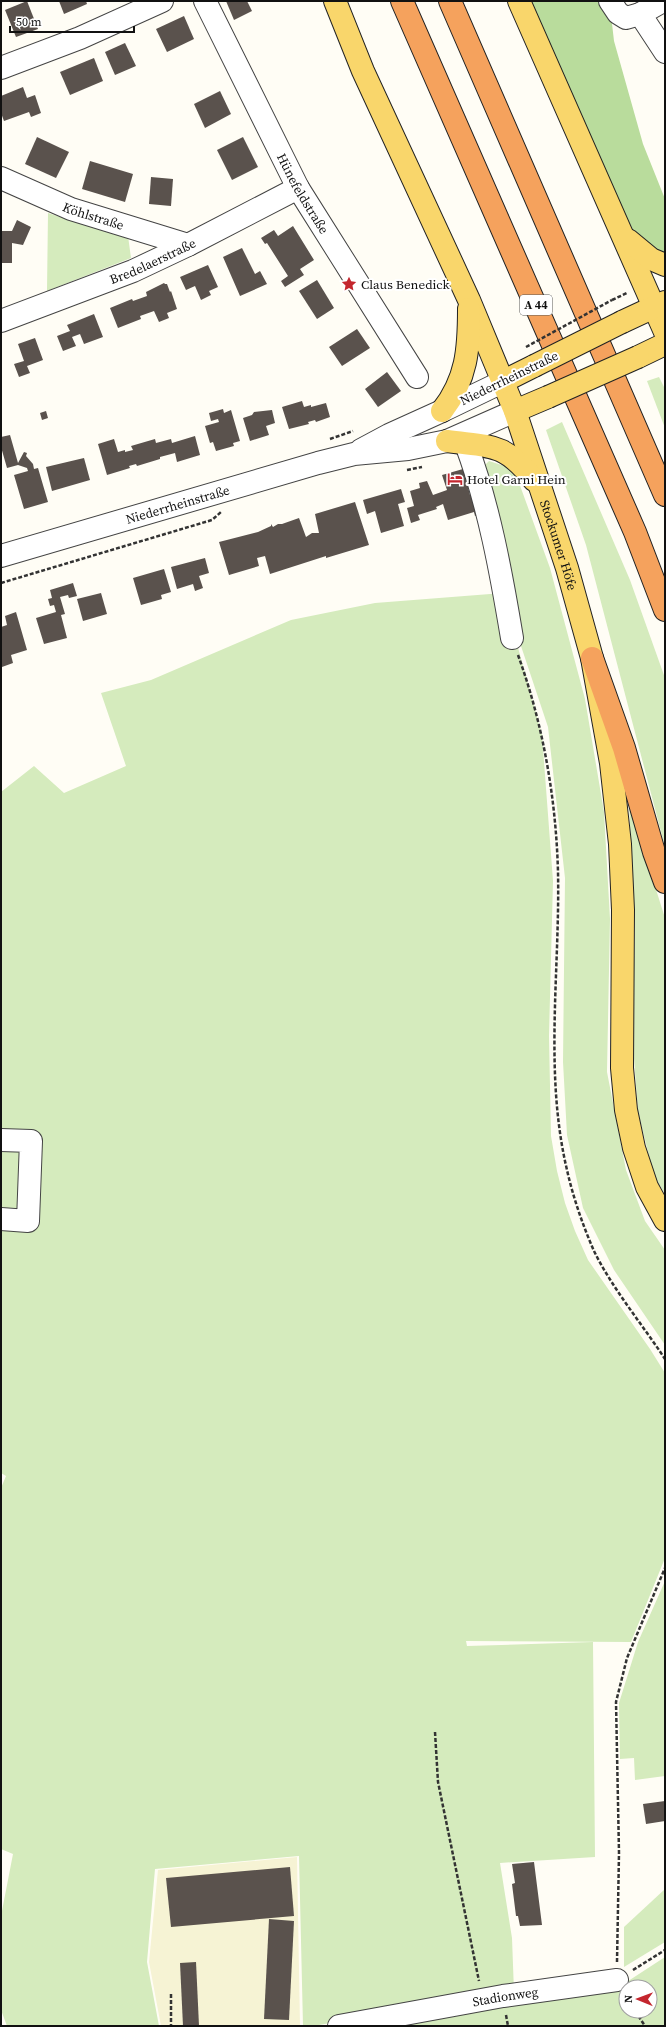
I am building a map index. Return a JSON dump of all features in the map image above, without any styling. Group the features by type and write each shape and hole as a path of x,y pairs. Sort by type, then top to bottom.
{"highway":[{"name":"A 44","path":"402,1 632,525 665,610"},
{"path":"450,1 665,496"},
{"path":"592,658 624,748 654,852 665,882"}],"main road":[{"name":"Stockumer Höfe","path":"335,1 363,71 469,300 514,411 567,568 592,658 611,763 620,844 624,910 622,1061 626,1110 634,1148 647,1187 665,1220"},
{"path":"519,1 623,235 660,305 665,332"},
{"path":"623,235 651,260 665,266"},
{"path":"442,411 454,397 463,374 469,334 469,300"},
{"name":"Niederrheinstraße","path":"502,382 530,357 622,322 660,305"},
{"name":"Niederrheinstraße","path":"514,411 665,344"},
{"path":"456,442 496,447 503,450 521,463 540,488"}],"street":[{"path":"1,68 80,38 162,1"},
{"name":"Hünefeldstraße","path":"205,1 298,188 417,378"},
{"path":"610,1 618,13 626,18 640,14 663,1"},
{"path":"640,14 665,52"},
{"name":"Köhlstraße","path":"1,178 70,209 188,245"},
{"name":"Bredelaerstraße","path":"1,321 133,271 188,245 298,188"},
{"name":"Niederrheinstraße","path":"354,454 389,435 502,382"},
{"name":"Niederrheinstraße","path":"1,556 354,454 408,449 456,442 514,411"},
{"path":"456,442 484,497 501,572 512,638"},
{"path":"1,1140 31,1141 28,1221 1,1220"},
{"name":"Stadionweg","path":"339,2026 483,2000 617,1980"}],"path":[{"path":"530,357 612,300 632,291"},
{"path":"1,583 212,520"},
{"path":"512,638 531,690 541,728 554,813 558,872 556,1089 559,1132 567,1172 582,1221 595,1252 613,1283 665,1359"},
{"path":"617,1980 618,1853 616,1702 627,1658 665,1568"},
{"path":"435,1732 438,1782 483,2000"},
{"path":"617,1980 665,1950"},
{"path":"171,1994 171,2026"}],"shaded area":[{"path":"297,1857 300,2026 161,2026 149,1962 158,1870"}],"green space":[{"path":"531,1 605,1 611,15 614,41 643,144 665,199 665,261 639,241 627,219"},
{"path":"48,213 128,236 131,258 47,291"},
{"path":"659,377 665,389 665,428 647,381"},
{"path":"562,422 630,580 665,678 665,847 586,545 546,430"},
{"path":"489,461 514,469 550,568 585,699 604,812 610,919 607,1072 626,1170 645,1221 665,1250 665,1345 614,1270 583,1208 567,1135 563,1062 565,878 548,727 517,634 481,469"},
{"path":"503,593 542,735 553,881 549,1036 551,1136 557,1171 565,1203 575,1231 588,1260 665,1373 665,1558 631,1642 466,1641 467,1646 593,1642 595,1857 500,1863 512,1938 514,1992 313,2026 303,2026 299,1856 155,1869 147,1962 159,2026 7,2026 1,2010 1,1916 13,1854 1,1849 1,1488 6,1476 1,1473 1,792 34,766 64,793 126,766 101,693 151,680 291,620 375,603"},
{"path":"629,804 665,918 665,1194 654,1176 638,1112 632,1032 635,930"},
{"path":"665,1581 665,1776 635,1780 634,1758 620,1759 619,1703 638,1642"},
{"path":"665,1889 665,1942 624,1967 624,1927"},
{"path":"665,1957 665,2026 373,2026 618,1987 618,2019 658,2019 658,1979 631,1979"}],"building":[{"path":"27,1 38,29 16,37 5,10"},
{"path":"59,1 86,1 87,4 64,14"},
{"path":"226,1 247,1 252,11 234,20"},
{"path":"184,16 194,39 167,52 156,29"},
{"path":"125,43 136,66 115,75 105,52"},
{"path":"94,58 103,81 70,95 60,72"},
{"path":"23,87 27,98 35,95 41,113 31,117 29,112 4,121 1,113 1,96"},
{"path":"220,91 231,114 205,128 194,104"},
{"path":"37,137 69,152 56,178 25,164"},
{"path":"243,137 258,167 232,180 217,150"},
{"path":"90,161 133,174 125,202 82,189"},
{"path":"151,177 173,179 171,206 149,204"},
{"path":"17,220 31,227 23,245 12,243 12,263 1,263 1,231 12,231"},
{"path":"293,226 314,260 300,269 304,275 285,287 281,281 288,276 267,243 265,244 261,238 274,230 278,236"},
{"path":"242,248 255,274 260,271 267,284 240,296 223,257"},
{"path":"208,265 218,287 209,291 211,295 201,300 195,286 186,290 180,277"},
{"path":"317,280 334,308 317,319 299,291"},
{"path":"164,283 167,284 170,292 171,291 177,309 167,313 169,318 159,322 154,311 140,316 141,319 118,328 110,308 132,299 133,301 147,296 146,292"},
{"path":"94,314 103,337 84,344 80,334 72,337 76,346 63,351 57,336 70,331 67,325"},
{"path":"357,329 370,348 342,366 329,347"},
{"path":"35,338 43,360 27,366 30,373 19,377 14,364 24,361 18,344"},
{"path":"387,372 401,391 378,407 365,389"},
{"path":"302,401 304,407 311,405 311,407 326,403 330,417 316,422 315,420 308,422 309,424 289,429 282,407"},
{"path":"223,409 224,413 231,410 240,441 233,443 234,446 216,451 213,442 210,443 205,426 219,422 218,419 211,421 209,413"},
{"path":"272,410 275,423 266,426 269,435 250,441 243,418 252,415 254,412"},
{"path":"46,411 48,418 42,420 40,413"},
{"path":"10,435 18,463 24,452 27,453 26,456 33,464 34,469 38,468 48,502 24,509 14,475 28,471 27,468 18,465 7,468 1,447 1,437"},
{"path":"195,436 200,455 177,462 175,453 137,466 136,464 129,466 130,468 107,475 98,444 114,439 118,452 125,450 125,452 133,450 131,446 155,439 156,443 171,439 172,443"},
{"path":"84,458 90,480 52,491 46,467"},
{"path":"463,469 470,495 477,493 481,514 475,516 474,512 448,520 443,504 436,507 437,509 418,515 420,520 411,523 407,508 414,506 410,491 420,488 419,483 427,481 433,495 447,490 442,475"},
{"path":"401,489 405,502 398,504 404,526 381,533 375,511 367,514 363,500"},
{"path":"355,502 369,545 326,558 326,556 270,574 265,556 257,558 259,566 229,575 219,542 258,532 271,526 271,524 273,527 299,518 306,537 312,533 319,533 315,514"},
{"path":"205,558 209,573 199,576 203,588 195,591 193,584 177,589 171,567"},
{"path":"164,569 171,592 161,595 162,599 141,605 133,578"},
{"path":"73,583 77,596 69,598 68,595 60,597 65,614 61,615 67,638 44,644 36,618 56,612 54,605 50,606 48,599 52,598 50,590"},
{"path":"101,593 107,614 83,621 77,599"},
{"path":"16,612 27,650 11,655 13,663 2,667 1,627 7,625 5,616"},
{"path":"665,1801 665,1821 646,1824 643,1804"},
{"path":"534,1862 542,1925 520,1926 518,1916 516,1916 512,1884 515,1883 512,1864"},
{"path":"290,1867 294,1916 171,1927 166,1878"},
{"path":"269,1919 294,1921 289,2020 264,2019"},
{"path":"196,1962 199,2026 183,2026 180,1963"}],"place":[{"name":"Claus Benedick","path":"349,284"},
{"name":"Hotel Garni Hein","path":"455,479"}]}
